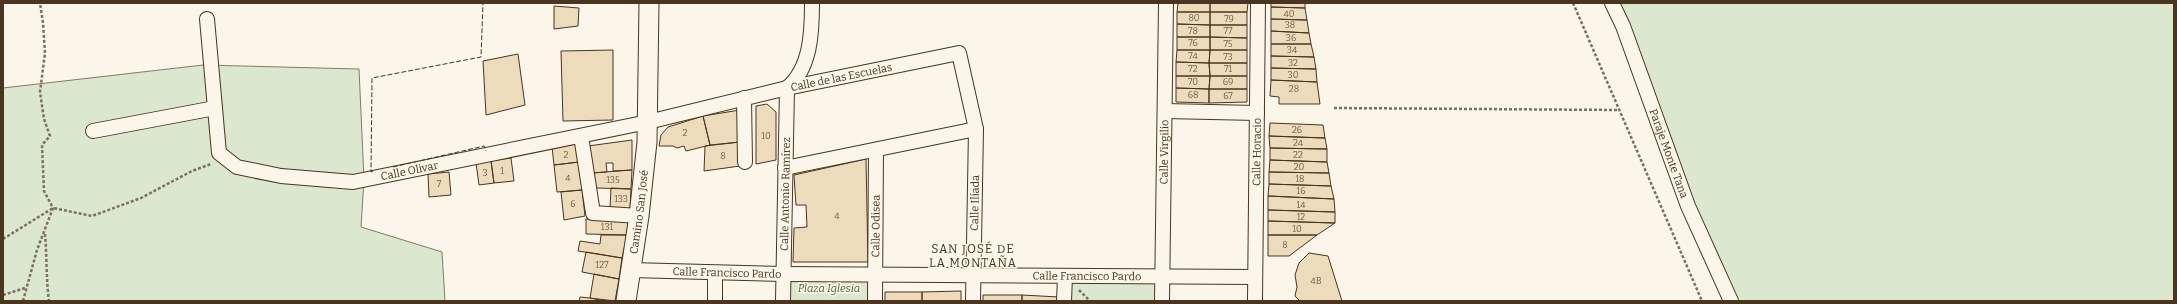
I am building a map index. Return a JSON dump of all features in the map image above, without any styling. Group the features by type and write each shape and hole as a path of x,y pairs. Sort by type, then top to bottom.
{"main road":[{"name":"Camino San José","path":"626,301 639,216 648,122 649,3"}],"street":[{"path":"787,88 800,75 807,56 812,3"},
{"name":"Calle Virgilio","path":"1162,301 1166,3"},
{"name":"Calle Horacio","path":"1255,301 1258,3"},
{"name":"Paraje Monte Tana","path":"1612,3 1623,26 1688,206 1731,301"},
{"path":"207,19 219,154 226,159"},
{"name":"Calle de las Escuelas","path":"648,122 787,88 959,53 976,129"},
{"name":"Calle Antonio Ramírez","path":"783,301 787,88"},
{"path":"744,98 745,162"},
{"path":"93,131 215,108"},
{"path":"1165,111 1257,113"},
{"name":"Calle Olivar","path":"226,159 237,167 281,176 353,182 648,122"},
{"path":"786,168 976,129"},
{"name":"Calle Ilíada","path":"974,301 976,129"},
{"path":"581,136 593,213 639,216"},
{"name":"Calle Odisea","path":"875,301 876,150"},
{"name":"Calle Francisco Pardo","path":"630,270 784,274 1255,277"},
{"path":"715,273 715,301"},
{"path":"1064,301 1065,276"}],"path":[{"path":"23,301 53,208 44,191 42,145 50,136 44,119 40,92 45,53 40,3"},
{"path":"1573,3 1702,301"},
{"path":"1334,108 1620,110"},
{"path":"3,239 53,208 92,216 141,198 192,171 226,159"},
{"path":"45,232 48,260 46,284 49,301"},
{"path":"3,295 26,288"}],"green space":[{"path":"1619,3 2174,3 2174,301 1737,301 1704,233"},
{"path":"203,65 359,69 364,180 361,227 442,252 445,301 3,301 3,88"},
{"name":"Plaza Iglesia","path":"784,274 876,275 875,301 783,301"},
{"path":"1065,276 1163,276 1162,301 1064,301"}],"building":[{"path":"1178,3 1210,3 1210,12 1177,12"},
{"path":"1210,3 1248,3 1247,12 1210,12"},
{"path":"1271,3 1305,3 1305,8 1271,7"},
{"path":"554,6 579,8 578,26 554,29"},
{"path":"1271,7 1305,8 1307,20 1271,19"},
{"path":"1177,12 1210,12 1210,25 1177,24"},
{"path":"1210,12 1247,12 1247,25 1210,25"},
{"path":"1271,19 1307,20 1309,33 1271,31"},
{"path":"1177,24 1210,25 1210,37 1177,37"},
{"path":"1210,25 1247,25 1247,38 1210,37"},
{"path":"1271,31 1309,33 1311,44 1271,44"},
{"path":"1177,37 1210,37 1210,50 1177,50"},
{"path":"1210,37 1247,38 1247,50 1210,50"},
{"path":"1271,44 1311,44 1314,57 1271,56"},
{"path":"613,50 613,120 563,121 561,51"},
{"path":"1177,50 1210,50 1209,63 1176,62"},
{"path":"1210,50 1247,50 1247,63 1209,63"},
{"path":"518,54 525,105 486,115 483,61"},
{"path":"1271,56 1314,57 1316,69 1271,68"},
{"path":"1176,62 1209,63 1210,76 1176,76"},
{"path":"1209,63 1247,63 1247,76 1210,76"},
{"path":"1271,68 1316,69 1317,82 1271,80"},
{"path":"1176,76 1210,76 1209,89 1176,88"},
{"path":"1210,76 1247,76 1247,89 1209,89"},
{"path":"1271,80 1317,82 1320,104 1279,104 1279,97 1270,96"},
{"path":"1176,88 1209,89 1209,103 1176,102"},
{"path":"1209,89 1247,89 1247,102 1209,103"},
{"path":"767,104 776,112 776,160 756,164 756,106"},
{"path":"740,110 740,142 710,145 703,116"},
{"path":"703,116 710,145 686,151 684,146 677,148 673,146 659,146 661,135 668,127"},
{"path":"1270,123 1323,125 1325,138 1269,136"},
{"path":"1269,136 1325,138 1327,149 1270,148"},
{"path":"632,140 632,170 613,171 613,163 606,163 607,172 592,173 588,146"},
{"path":"740,142 740,166 704,171 705,146"},
{"path":"577,144 579,162 554,165 552,147"},
{"path":"1270,148 1327,149 1327,162 1270,160"},
{"path":"511,158 514,181 494,183 491,161"},
{"path":"866,159 868,262 793,262 794,228 807,227 806,205 796,205 794,175"},
{"path":"1270,160 1327,162 1329,173 1269,172"},
{"path":"491,161 494,183 479,185 476,163"},
{"path":"579,162 582,190 557,192 554,165"},
{"path":"632,170 631,189 596,188 592,173"},
{"path":"449,172 451,195 429,197 428,174"},
{"path":"1269,172 1329,173 1331,186 1269,184"},
{"path":"1269,184 1331,186 1334,199 1268,196"},
{"path":"611,188 631,189 630,209 610,208"},
{"path":"582,190 585,216 564,220 561,192"},
{"path":"1268,196 1334,199 1335,212 1268,210"},
{"path":"1268,210 1335,212 1335,223 1268,221"},
{"path":"586,219 628,220 627,235 586,234"},
{"path":"1268,221 1335,223 1317,235 1268,235"},
{"path":"601,235 627,235 622,258 578,251 580,241 600,244"},
{"path":"1268,235 1317,235 1289,256 1268,256"},
{"path":"586,252 622,258 619,279 582,272"},
{"path":"1309,253 1328,256 1342,301 1300,301 1295,296 1297,287 1295,275 1299,263"},
{"path":"594,274 619,279 615,301 590,298"},
{"path":"961,291 961,301 922,301 922,292"},
{"path":"885,292 922,292 922,301 885,301"},
{"path":"983,295 1022,295 1022,301 983,301"},
{"path":"1022,295 1059,297 1059,301 1022,301"},
{"path":"580,297 590,298 605,301 579,301"}],"fence":[{"path":"373,171 371,172 372,78 481,57 483,3"},
{"path":"393,167 484,146 486,151"}],"district":[{"name":"SAN JOSÉ DE LA MONTAÑA","path":"973,256"}]}
